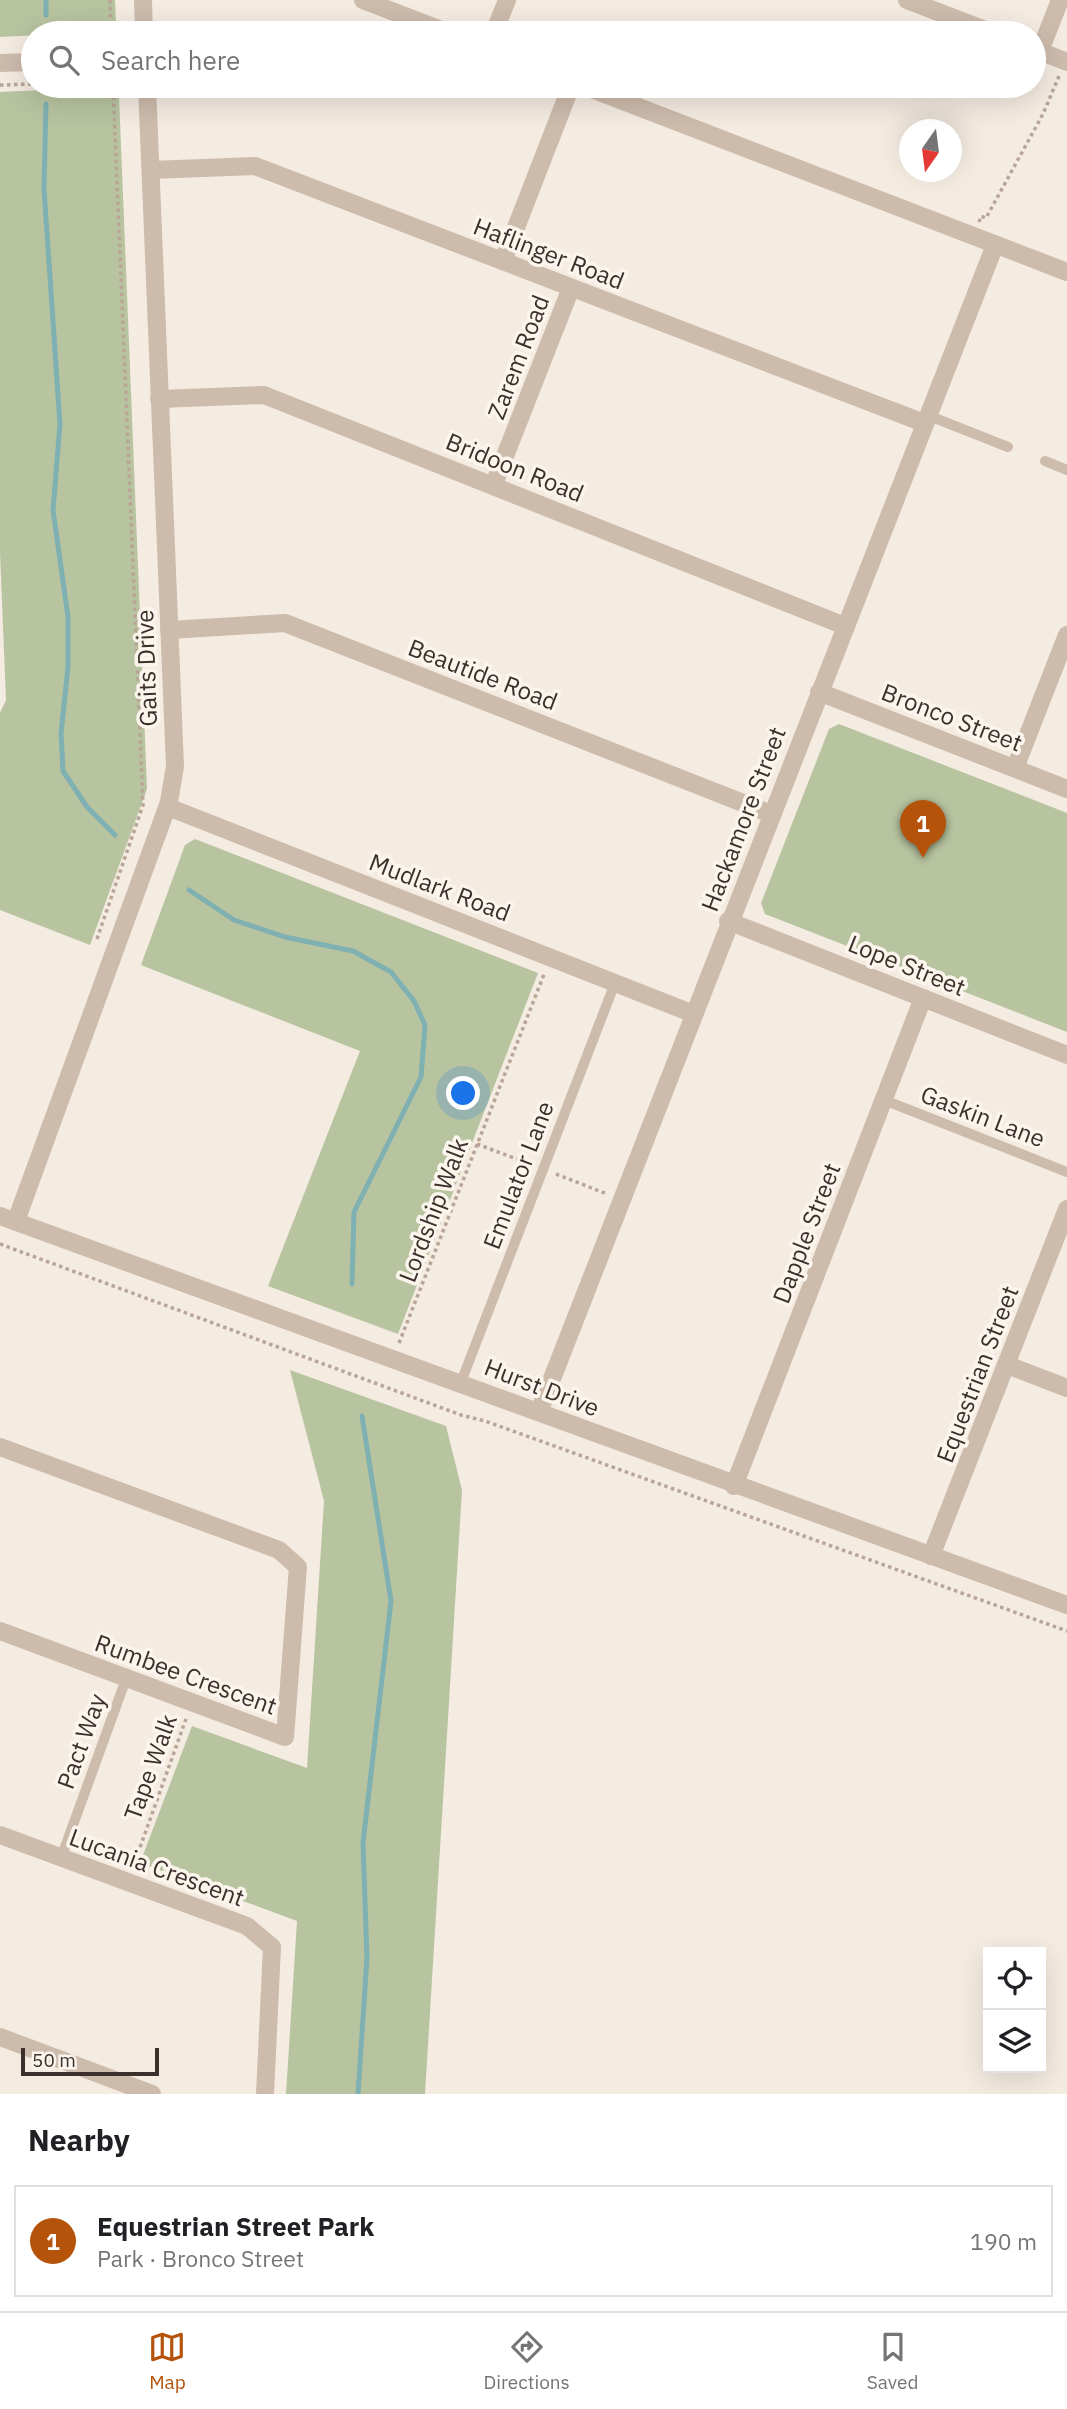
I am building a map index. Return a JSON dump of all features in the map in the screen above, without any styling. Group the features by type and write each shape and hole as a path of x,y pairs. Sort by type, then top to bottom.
{"street":[{"path":"363,0 418,21"},
{"path":"499,21 507,0"},
{"path":"907,0 962,21"},
{"path":"1046,30 1060,0"},
{"path":"1046,54 1066,62"},
{"path":"0,63 21,62"},
{"name":"Gaits Drive","path":"8,1218 168,807 175,766 147,98"},
{"path":"503,261 566,98"},
{"path":"615,98 1067,272"},
{"name":"Haflinger Road","path":"151,170 255,166 571,288 926,419"},
{"name":"Hackamore Street","path":"539,1412 995,244"},
{"name":"Zarem Road","path":"494,484 571,288"},
{"name":"Bridoon Road","path":"159,399 264,395 494,484 845,626"},
{"name":"Beautide Road","path":"169,629 285,623 771,814"},
{"path":"1015,768 1067,635"},
{"name":"Bronco Street","path":"819,692 1067,789"},
{"name":"Mudlark Road","path":"168,807 694,1014"},
{"name":"Lope Street","path":"729,921 1067,1055"},
{"name":"Dapple Street","path":"734,1486 923,998"},
{"name":"Equestrian Street","path":"931,1556 1067,1209"},
{"name":"Hurst Drive","path":"8,1218 461,1382 734,1486 1067,1605"},
{"path":"1007,1365 1067,1388"},
{"name":"Rumbee Crescent","path":"0,1447 279,1550 298,1567 285,1737 0,1631"},
{"name":"Lucania Crescent","path":"0,1835 247,1926 272,1947 265,2094"},
{"path":"0,2037 152,2094"}],"lane":[{"name":"Haflinger Road","path":"926,419 1009,447"},
{"path":"1045,461 1067,470"},
{"name":"Emulator Lane","path":"461,1382 615,983"},
{"name":"Gaskin Lane","path":"884,1100 1067,1171"},
{"name":"Pact Way","path":"61,1858 126,1679"}],"path":[{"path":"110,0 111,21"},
{"path":"973,236 981,216 986,218 999,188 1043,114 1066,62"},
{"path":"0,85 21,84"},
{"path":"97,939 144,805 114,98"},
{"name":"Lordship Walk","path":"393,1359 551,957"},
{"path":"0,1244 446,1408 1067,1631"},
{"name":"Tape Walk","path":"127,1882 192,1703"}],"green space":[{"path":"0,0 115,0 116,21 21,21 21,36 0,37"},
{"path":"21,91 21,98 119,98 147,789 90,945 0,910 0,713 6,700 0,552 0,92"},
{"path":"839,724 1067,813 1067,1032 765,914 761,903 829,729"},
{"path":"195,839 538,973 398,1334 268,1286 360,1051 141,965 185,845"},
{"path":"290,1370 446,1426 462,1490 425,2094 286,2094 297,1921 140,1863 192,1726 307,1768 324,1501"}],"waterway":[{"path":"46,0 46,15"},
{"path":"46,104 44,189 60,424 53,510 68,617 68,667 61,733 63,771 87,807 115,835"},
{"path":"189,890 234,920 285,937 353,951 391,972 414,1001 425,1025 421,1077 354,1212 352,1284"},
{"path":"358,2094 367,1958 363,1843 391,1601 362,1416"}],"place":[{"name":"Equestrian Street Park","path":"923,858"}]}
